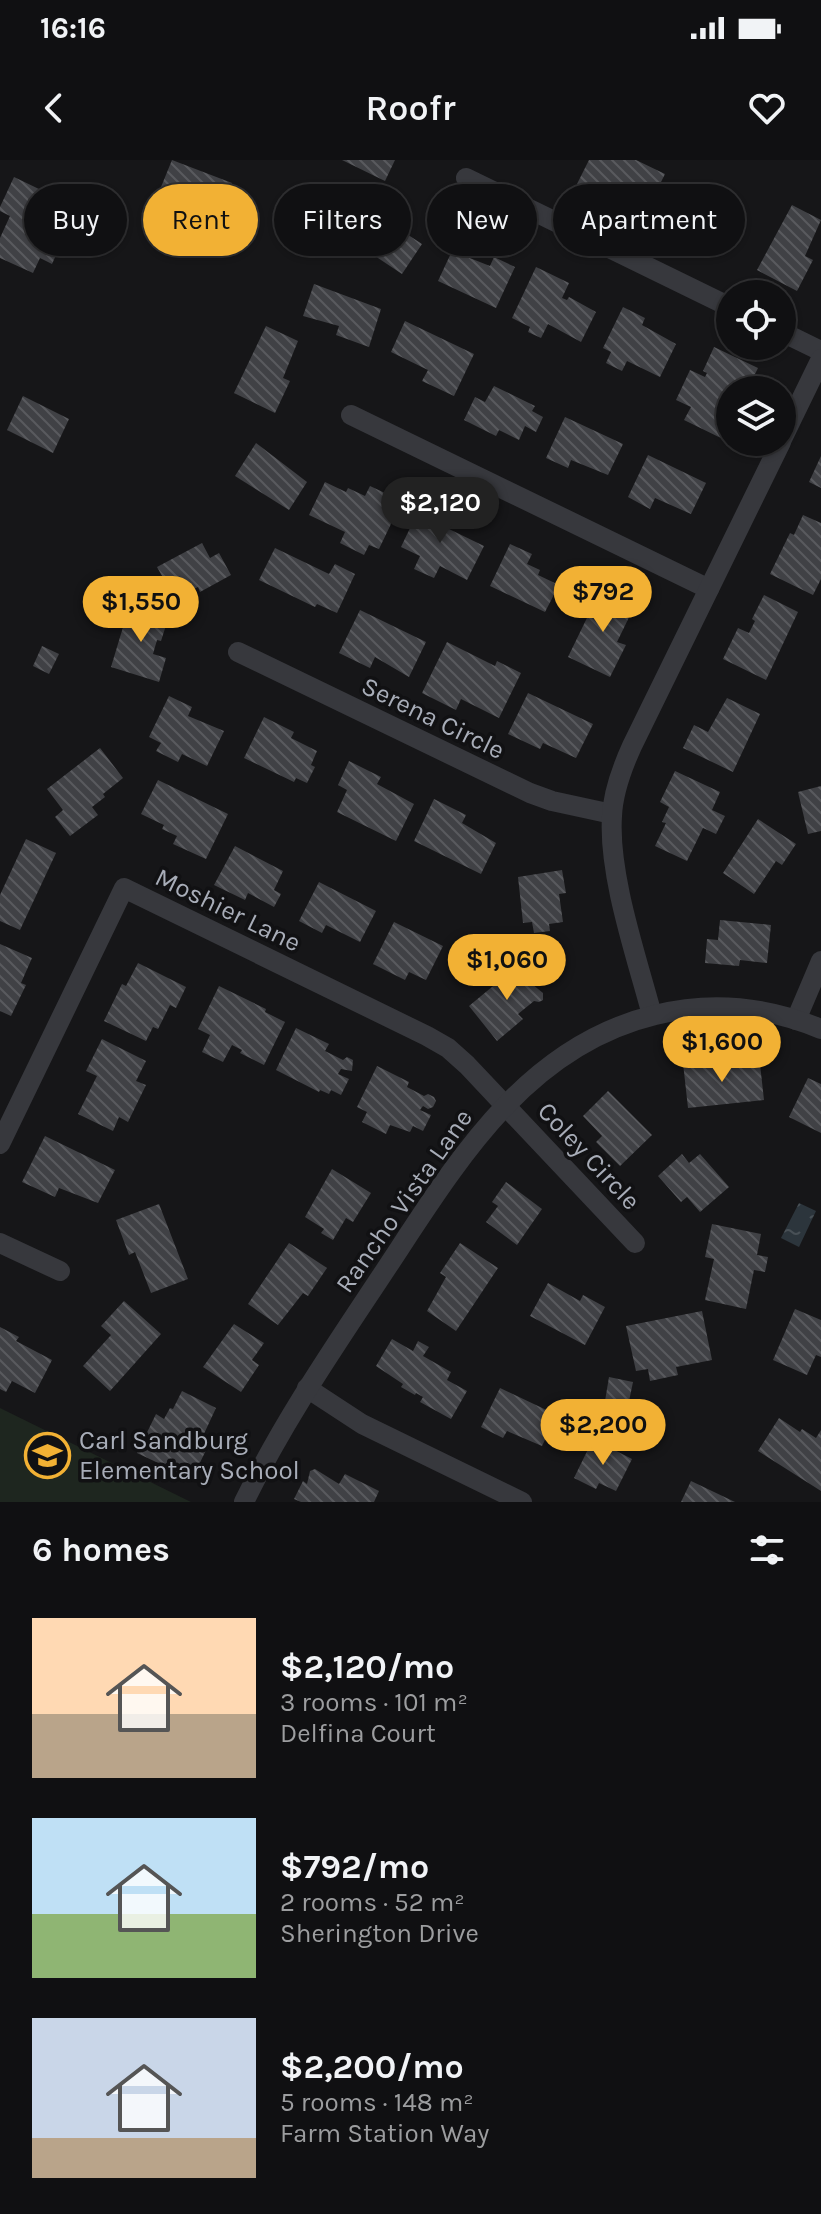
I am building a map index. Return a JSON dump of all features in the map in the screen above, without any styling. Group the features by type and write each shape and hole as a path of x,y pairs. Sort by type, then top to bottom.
{"street":[{"path":"466,178 716,300"},
{"path":"796,339 821,351"},
{"path":"796,410 821,359"},
{"path":"351,415 709,589"},
{"path":"652,1015 616,875 611,845 612,814 626,761 774,456"},
{"name":"Serena Circle","path":"238,652 530,793 612,814"},
{"name":"Moshier Lane","path":"0,1144 124,888 427,1036 458,1057 505,1105"},
{"path":"796,1020 821,961"},
{"name":"Rancho Vista Lane","path":"244,1502 281,1429 456,1165 505,1105 569,1050 610,1028 674,1010 714,1007 757,1010 821,1029"},
{"name":"Coley Circle","path":"505,1105 635,1243"},
{"path":"0,1243 60,1271"},
{"path":"307,1388 362,1424 522,1502"}],"shaded area":[{"name":"Carl Sandburg Elementary School","path":"0,1408 191,1502 0,1502"}],"water":[{"path":"799,1203 816,1211 799,1247 781,1238"}],"building":[{"path":"172,160 232,183 232,184 162,184"},
{"path":"342,160 395,160 385,181"},
{"path":"589,160 636,160 665,174 660,184 577,184"},
{"path":"14,177 29,184 24,184 24,256 56,256 52,264 40,258 33,273 0,258 0,238 10,216 0,211"},
{"path":"792,205 821,220 805,256 813,260 797,291 796,280 776,280 757,270"},
{"path":"411,237 422,244 402,274 375,256 411,256"},
{"path":"450,256 465,256 490,266 494,257 515,267 496,308 438,281"},
{"path":"536,267 569,283 562,298 567,300 569,297 596,312 581,342 548,324 541,338 528,332 530,327 512,318"},
{"path":"314,284 381,309 369,347 336,335 339,326 303,316"},
{"path":"623,307 645,318 642,325 676,344 660,377 627,361 622,371 606,363 611,352 603,348"},
{"path":"405,321 474,354 454,396 422,381 428,370 391,352"},
{"path":"266,326 298,341 283,378 290,381 275,413 234,393"},
{"path":"714,347 716,360 741,360 758,368 754,376 716,376 716,436 684,420 691,407 676,400 690,370 705,377 707,373 703,371"},
{"path":"494,386 535,406 532,411 543,417 536,432 525,426 519,440 499,430 496,436 464,420 475,397 485,402"},
{"path":"23,396 69,419 53,453 7,430"},
{"path":"565,417 623,444 608,475 571,460 568,468 546,458"},
{"path":"256,443 307,482 289,510 235,476"},
{"path":"648,455 706,483 691,514 655,498 650,509 628,497"},
{"path":"821,456 821,488 809,482"},
{"path":"325,482 346,492 348,488 365,496 370,486 402,501 379,549 369,545 364,555 340,543 345,532 309,515"},
{"path":"421,505 453,520 449,529 484,546 467,580 440,566 434,578 414,569 420,556 401,547"},
{"path":"803,515 821,523 821,579 813,595 770,574 790,533 794,535"},
{"path":"202,543 210,558 219,553 231,575 200,592 198,587 175,599 157,567"},
{"path":"510,544 532,554 527,564 540,570 538,575 559,585 545,612 490,586"},
{"path":"275,548 329,574 335,564 355,574 337,613 317,604 315,607 259,580"},
{"path":"601,589 635,605 617,642 626,645 610,677 568,657"},
{"path":"764,595 798,612 766,680 723,659 738,628 749,633"},
{"path":"130,604 169,616 153,654 166,658 159,682 111,667"},
{"path":"360,610 426,642 409,677 375,657 370,668 339,653"},
{"path":"447,642 495,666 497,661 521,673 499,718 461,699 456,710 422,693"},
{"path":"42,646 59,654 49,674 33,666"},
{"path":"528,693 593,724 576,758 543,743 540,749 508,734"},
{"path":"169,696 192,707 188,716 224,731 207,766 182,754 178,762 156,751 161,743 149,737"},
{"path":"727,698 760,714 733,772 683,748 694,725 708,732"},
{"path":"264,717 294,732 291,738 317,751 311,765 315,767 307,783 296,778 294,782 244,758"},
{"path":"100,748 123,778 92,807 98,815 70,836 55,817 63,810 47,789"},
{"path":"349,761 381,777 377,784 414,804 396,841 337,812 347,790 338,785"},
{"path":"675,771 720,792 712,810 725,816 716,834 703,828 687,861 655,846 666,823 662,822 669,807 660,802"},
{"path":"158,780 228,814 206,859 173,844 177,836 162,829 164,825 141,814"},
{"path":"821,786 821,831 808,834 798,792"},
{"path":"434,799 466,815 462,823 496,843 481,874 414,841"},
{"path":"758,819 796,844 782,865 776,861 754,894 723,873"},
{"path":"26,839 56,853 20,930 0,921 0,895"},
{"path":"235,846 283,871 274,890 281,894 274,907 248,893 245,900 214,885"},
{"path":"562,870 566,893 559,894 563,922 549,924 550,931 534,933 532,922 523,923 518,877"},
{"path":"319,882 376,911 360,942 326,925 322,933 299,921"},
{"path":"720,920 771,925 767,963 740,960 739,966 705,963 707,939 718,940"},
{"path":"394,922 443,946 426,980 409,972 405,980 373,964"},
{"path":"0,944 32,958 21,983 26,985 11,1016 0,1011"},
{"path":"138,963 186,987 176,1008 170,1005 158,1029 153,1027 146,1041 104,1021 122,984 126,986"},
{"path":"521,963 536,981 532,984 543,993 543,1000 534,1001 518,1014 523,1019 497,1041 469,1006"},
{"path":"219,986 285,1022 264,1065 240,1053 242,1050 232,1045 223,1062 202,1052 210,1035 198,1029"},
{"path":"296,1028 329,1044 325,1051 343,1060 347,1057 353,1060 352,1071 341,1069 338,1074 349,1079 341,1095 331,1090 329,1094 319,1092 276,1070"},
{"path":"102,1039 146,1061 136,1081 146,1085 128,1122 119,1117 113,1131 78,1114 97,1076 86,1071"},
{"path":"720,1059 721,1066 760,1064 764,1100 688,1108 683,1063"},
{"path":"377,1066 409,1082 407,1087 424,1096 434,1097 433,1107 428,1109 423,1106 420,1110 431,1115 423,1131 413,1126 410,1132 390,1125 386,1134 362,1122 367,1112 357,1107"},
{"path":"808,1078 821,1084 821,1133 789,1117"},
{"path":"608,1091 652,1135 620,1166 596,1142 602,1136 583,1116"},
{"path":"45,1136 115,1170 98,1203 59,1188 55,1197 22,1182"},
{"path":"682,1154 689,1163 700,1154 729,1187 700,1212 687,1197 681,1202 658,1176"},
{"path":"332,1169 371,1193 353,1222 346,1218 333,1240 321,1233 324,1229 305,1217"},
{"path":"506,1182 542,1209 517,1245 486,1222 498,1206 492,1202"},
{"path":"159,1204 188,1279 151,1293 135,1252 129,1255 116,1220"},
{"path":"712,1224 761,1234 757,1255 768,1257 765,1272 754,1270 746,1309 705,1300 714,1259 705,1257"},
{"path":"289,1243 327,1268 308,1296 303,1293 278,1325 248,1304"},
{"path":"460,1243 498,1268 456,1331 427,1311 446,1277 440,1273"},
{"path":"548,1283 580,1301 583,1295 605,1307 585,1345 530,1316"},
{"path":"124,1301 161,1334 110,1391 83,1366 111,1335 101,1326"},
{"path":"795,1309 821,1320 821,1357 816,1355 807,1375 773,1360"},
{"path":"702,1311 712,1360 676,1367 678,1375 650,1381 648,1369 636,1371 626,1326"},
{"path":"234,1324 264,1343 252,1360 259,1365 241,1392 203,1367"},
{"path":"0,1327 19,1337 16,1341 52,1360 35,1393 12,1381 6,1392 0,1389"},
{"path":"392,1339 413,1351 418,1341 429,1347 423,1356 451,1372 447,1380 467,1391 451,1419 420,1402 423,1397 401,1387 403,1384 376,1366"},
{"path":"609,1377 633,1382 627,1411 604,1407"},
{"path":"500,1388 557,1415 542,1446 507,1431 503,1438 481,1427"},
{"path":"182,1391 216,1408 202,1438 210,1442 192,1479 137,1453 156,1414 164,1419"},
{"path":"779,1418 816,1438 821,1430 821,1491 758,1451"},
{"path":"593,1439 632,1459 616,1491 599,1483 596,1489 574,1478"},
{"path":"315,1469 339,1484 345,1474 379,1491 374,1502 301,1502 294,1499 303,1481 307,1484 310,1471"},
{"path":"691,1481 735,1502 681,1502"}],"place":[{"name":"Carl Sandburg Elementary School","path":"48,1455"}]}
